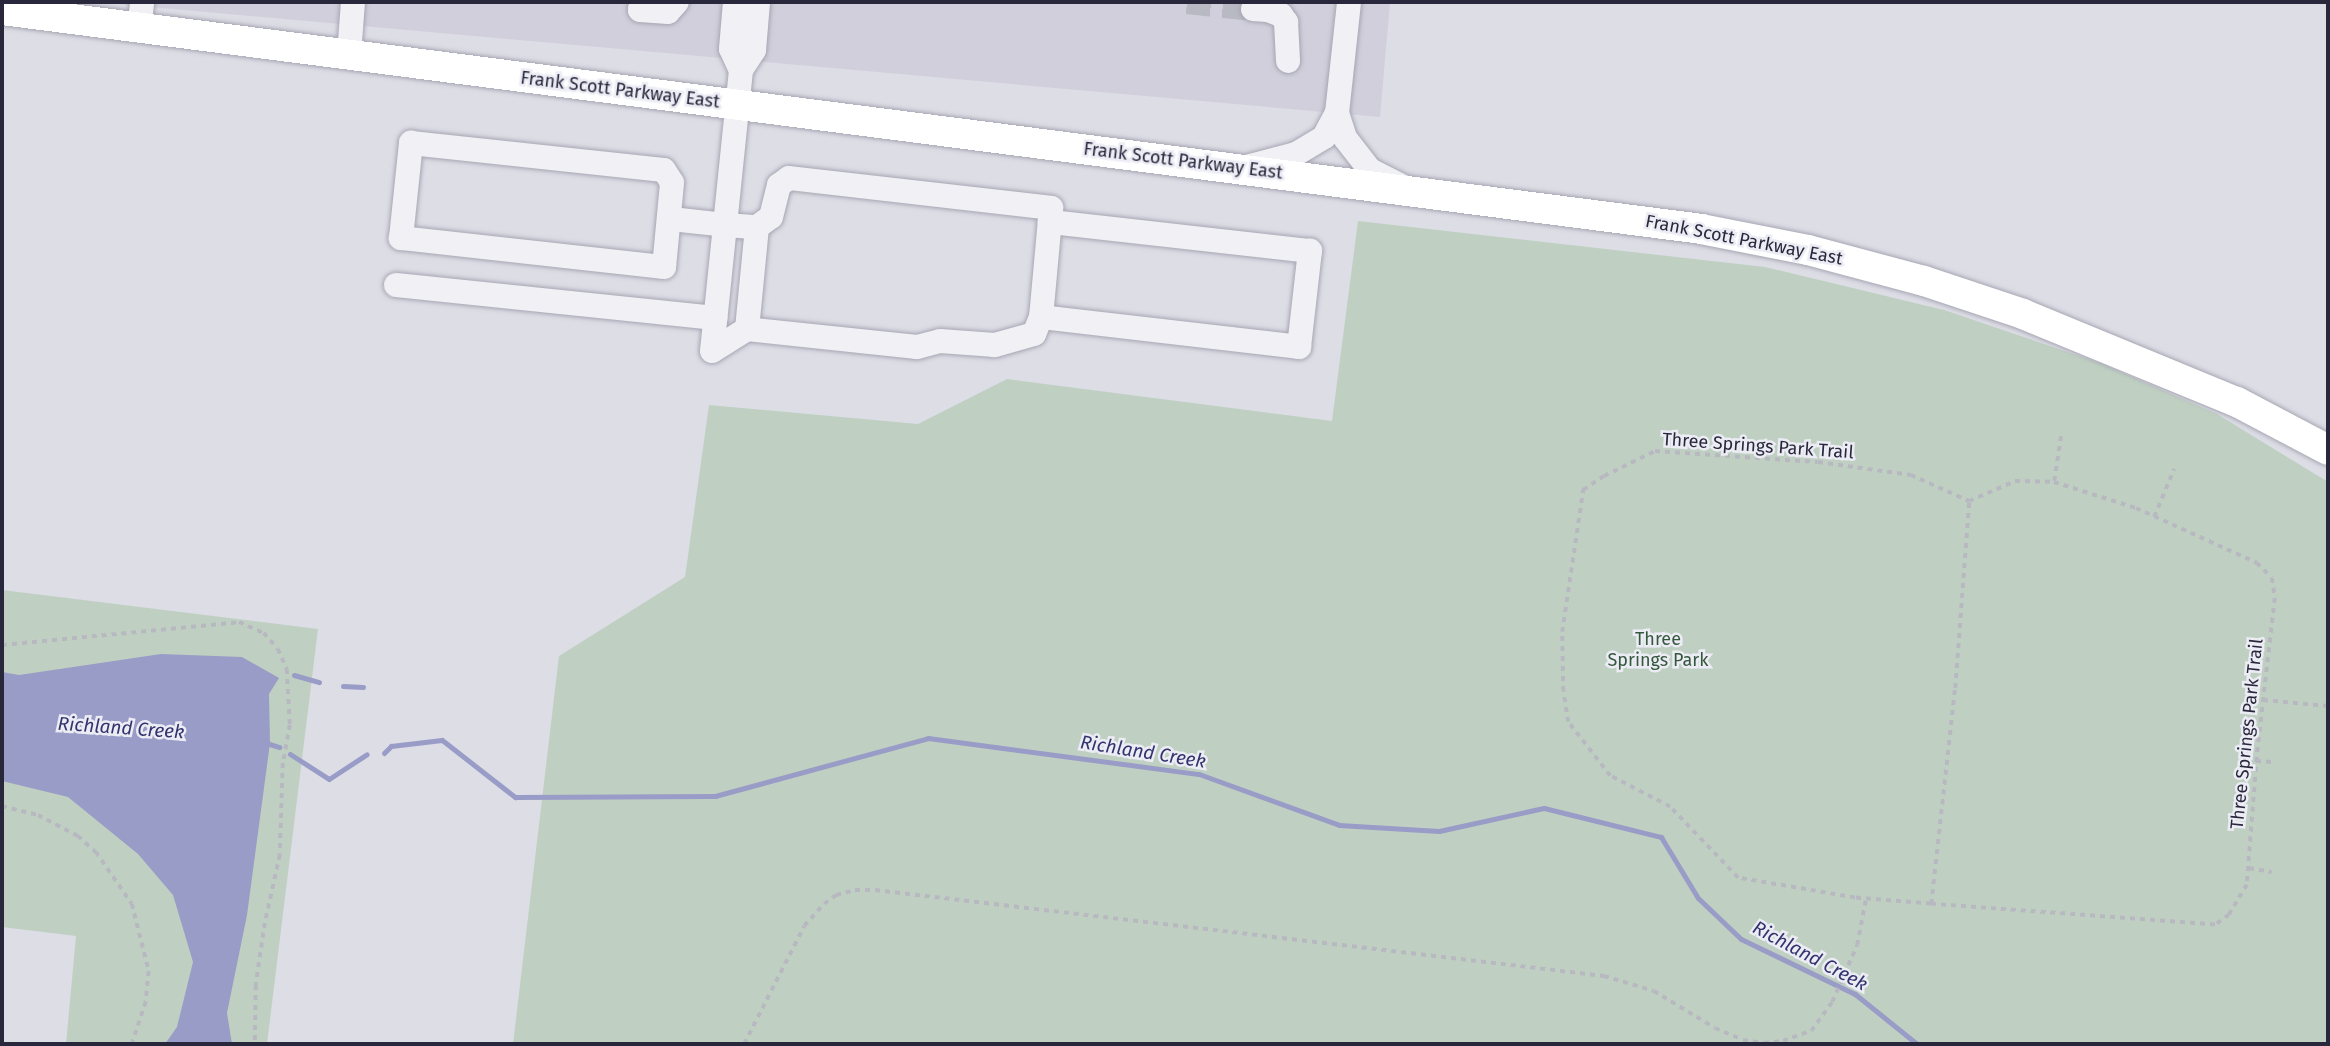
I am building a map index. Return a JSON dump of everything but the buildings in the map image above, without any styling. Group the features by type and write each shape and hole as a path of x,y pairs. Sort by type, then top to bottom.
{"main road":[{"name":"Frank Scott Parkway East","path":"2,10 141,15 349,55 1701,229 1808,250 1924,281 2024,314 2224,396 2328,450"}],"lane":[{"path":"349,55 353,2"},
{"path":"641,2 640,10 668,12 677,2"},
{"path":"735,2 731,49 741,70"},
{"path":"671,219 725,225 757,227 771,217 779,185 789,178 1051,208 1041,317 1034,334 995,345 940,341 917,348 747,329 712,351 715,318 725,225 737,104 741,70 754,50 758,2"},
{"path":"1242,168 1296,154 1324,137 1337,113 1349,2"},
{"path":"1253,9 1268,10 1281,15 1286,22 1288,61"},
{"path":"1337,113 1345,138 1370,170 1406,189"},
{"path":"411,143 664,170 672,183 671,219 664,267 401,238 411,143"},
{"path":"1041,317 1299,348 1310,251 1050,222"},
{"path":"747,329 757,227"},
{"path":"396,285 715,318"}],"path":[{"path":"2054,482 2061,435"},
{"name":"Three Springs Park Trail","path":"1655,451 1685,451 1818,462 1911,475 1969,500 2015,481 2054,482 2154,517 2258,563 2272,578 2275,597 2256,761 2247,885 2229,915 2214,925 1866,898 1738,878 1670,807 1610,776 1568,722 1563,691 1562,632 1583,491 1604,476 1655,451"},
{"path":"2154,517 2174,469"},
{"path":"1931,904 1955,688 1969,500"},
{"path":"2,645 239,622 264,633 278,649 287,669 290,726 283,763 280,855 265,923 256,985 254,1044"},
{"path":"2263,700 2328,706"},
{"path":"2256,761 2273,762"},
{"path":"2,806 38,815 78,836 96,852 132,904 149,971 146,1002 132,1044"},
{"path":"2249,868 2272,872"},
{"path":"744,1044 804,926 836,895 855,890 957,899 1604,976 1654,991 1715,1028 1743,1040 1764,1043 1783,1041 1811,1031 1832,1002 1857,945 1866,898"}],"shaded area":[{"path":"95,2 1390,2 1380,117"}],"green space":[{"name":"Three Springs Park","path":"1358,221 1765,267 1944,310 2100,363 2217,414 2328,482 2328,1044 513,1044 559,656 685,577 709,405 918,424 1007,379 1332,421"},
{"path":"2,590 318,629 267,1044 66,1044 76,936 2,927"}],"water":[{"path":"161,654 242,657 279,678 269,694 270,743 247,915 227,1013 232,1044 165,1044 177,1027 193,962 173,895 138,854 68,797 2,781 2,672 19,675"}],"waterway":[{"path":"294,675 319,682"},
{"path":"343,686 363,687"},
{"name":"Richland Creek","path":"384,753 391,746 442,740 515,797 715,796 928,738 1199,774 1339,825 1439,831 1544,808 1661,837 1698,898 1741,939 1855,994 1917,1044"},
{"name":"Richland Creek","path":"266,743 279,747"},
{"name":"Richland Creek","path":"290,754 329,779 367,754"}],"tunnel":[{"path":"1187,2 1253,9"}]}
